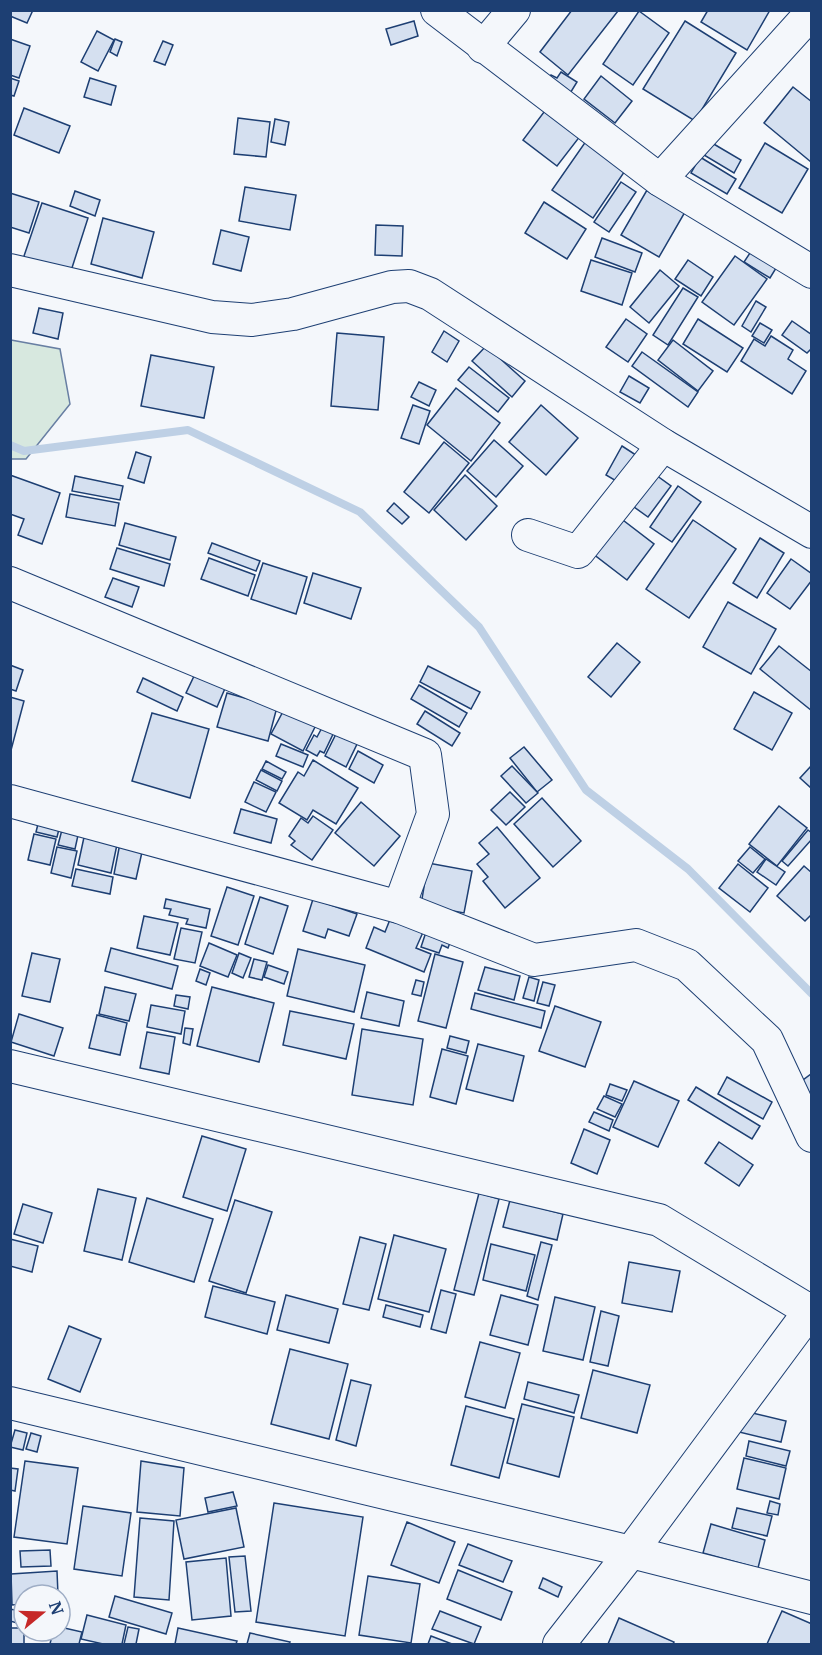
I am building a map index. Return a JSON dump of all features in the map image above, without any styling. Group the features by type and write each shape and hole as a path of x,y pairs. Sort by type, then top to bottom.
{"street":[{"path":"436,10 660,180 812,272"},
{"path":"483,47 514,10"},
{"path":"660,180 812,12"},
{"path":"10,270 212,317 252,320 293,314 392,287 409,286 430,294 663,445 812,532"},
{"path":"528,535 578,552 663,445"},
{"path":"10,583 424,755 433,814 399,907"},
{"path":"10,801 399,907 534,960 636,945 687,965 767,1040 812,1136"},
{"path":"10,1066 659,1220 811,1310 631,1552 559,1644"},
{"path":"10,1403 631,1552 812,1598"}],"shaded area":[{"path":"11,340 60,349 70,404 26,459 11,459"}],"building":[{"path":"10,10 33,10 27,23 10,16"},
{"path":"572,10 618,11 568,75 540,52"},
{"path":"708,10 770,10 747,50 701,22"},
{"path":"639,11 669,33 633,85 603,64"},
{"path":"414,21 418,36 391,45 386,29"},
{"path":"685,21 736,53 695,121 643,89"},
{"path":"97,31 114,40 98,71 81,62"},
{"path":"10,39 30,46 19,78 10,75"},
{"path":"115,39 122,42 117,56 110,52"},
{"path":"163,41 173,45 165,65 154,61"},
{"path":"561,72 577,82 569,95 545,85 551,75 557,78"},
{"path":"601,76 632,101 615,123 584,99"},
{"path":"10,78 19,81 14,96 10,95"},
{"path":"90,78 116,86 111,105 84,97"},
{"path":"793,87 812,102 811,162 764,123"},
{"path":"24,108 70,126 59,153 14,135"},
{"path":"547,108 581,135 557,166 523,140"},
{"path":"238,118 270,122 266,157 234,154"},
{"path":"275,119 289,122 285,145 271,142"},
{"path":"591,134 631,162 593,218 552,190"},
{"path":"712,143 741,160 734,173 704,155"},
{"path":"765,143 808,169 782,213 739,188"},
{"path":"700,157 736,179 727,194 691,173"},
{"path":"621,182 636,192 609,232 594,222"},
{"path":"245,187 296,195 290,230 239,221"},
{"path":"647,190 685,212 659,257 621,235"},
{"path":"75,191 100,200 95,216 70,206"},
{"path":"10,193 39,202 29,233 10,227"},
{"path":"544,202 586,229 567,259 525,233"},
{"path":"42,203 88,218 70,274 23,259"},
{"path":"103,218 154,232 142,278 91,264"},
{"path":"376,225 403,226 402,256 375,255"},
{"path":"221,230 249,237 241,271 213,264"},
{"path":"602,238 642,253 635,272 595,257"},
{"path":"756,244 781,260 770,278 744,262"},
{"path":"735,256 767,279 734,325 702,302"},
{"path":"591,260 632,273 622,305 581,291"},
{"path":"688,260 713,277 701,296 675,279"},
{"path":"660,270 679,286 649,323 630,307"},
{"path":"683,288 698,297 668,345 653,335"},
{"path":"756,301 766,307 751,332 742,326"},
{"path":"39,308 63,313 58,339 33,333"},
{"path":"626,319 647,334 628,362 606,347"},
{"path":"698,319 743,348 727,372 683,344"},
{"path":"792,321 812,335 812,348 807,353 782,335"},
{"path":"760,323 772,330 764,343 752,336"},
{"path":"444,331 459,341 447,362 432,352"},
{"path":"337,333 384,337 378,410 331,406"},
{"path":"771,336 793,350 788,359 806,371 792,394 741,361 754,339 765,346"},
{"path":"673,340 713,371 698,391 658,360"},
{"path":"486,346 525,381 512,397 472,361"},
{"path":"642,352 698,392 688,407 632,366"},
{"path":"151,355 214,367 204,418 141,406"},
{"path":"469,367 509,398 498,412 458,380"},
{"path":"629,376 649,388 640,403 620,392"},
{"path":"419,382 436,390 429,406 411,397"},
{"path":"456,388 500,423 471,461 427,425"},
{"path":"413,405 430,411 419,444 401,438"},
{"path":"541,405 578,438 546,475 509,442"},
{"path":"494,440 523,466 496,497 467,471"},
{"path":"444,442 469,463 429,513 404,492"},
{"path":"622,446 639,457 623,485 606,475"},
{"path":"136,452 151,457 144,483 128,478"},
{"path":"649,470 671,486 648,517 627,502"},
{"path":"10,475 60,493 42,544 18,535 24,519 10,514"},
{"path":"465,475 497,506 466,540 434,510"},
{"path":"75,476 123,486 120,500 72,491"},
{"path":"678,486 701,502 672,542 650,527"},
{"path":"70,494 119,503 115,526 66,517"},
{"path":"394,503 409,517 402,524 387,511"},
{"path":"615,514 654,544 627,580 588,550"},
{"path":"693,520 736,549 689,618 646,589"},
{"path":"125,523 176,537 170,560 119,545"},
{"path":"760,538 784,553 757,598 733,583"},
{"path":"212,543 260,561 256,571 208,553"},
{"path":"117,548 170,564 164,586 110,569"},
{"path":"209,558 255,575 248,596 201,579"},
{"path":"791,559 812,574 812,580 790,609 767,593"},
{"path":"263,563 307,577 296,614 251,599"},
{"path":"313,573 361,588 351,619 304,603"},
{"path":"113,578 139,587 132,607 105,597"},
{"path":"728,602 776,629 751,674 703,647"},
{"path":"617,643 640,662 611,697 588,677"},
{"path":"779,646 812,672 812,711 760,669"},
{"path":"10,665 23,670 16,691 10,689"},
{"path":"428,666 480,692 471,709 420,682"},
{"path":"196,672 226,686 217,707 186,693"},
{"path":"143,678 183,697 177,711 137,692"},
{"path":"419,685 467,713 459,727 411,699"},
{"path":"754,692 792,713 772,750 734,729"},
{"path":"227,693 277,707 268,741 217,727"},
{"path":"10,697 24,701 10,754"},
{"path":"286,706 317,723 303,751 271,734"},
{"path":"425,711 460,733 452,746 417,724"},
{"path":"152,713 209,729 190,798 132,781"},
{"path":"324,724 335,730 324,753 320,751 317,756 306,750 314,735 317,737"},
{"path":"337,732 358,742 346,767 325,756"},
{"path":"281,744 308,755 303,767 276,756"},
{"path":"524,747 552,780 537,792 510,758"},
{"path":"358,751 383,765 374,783 349,769"},
{"path":"313,760 358,788 336,824 313,810 307,820 279,803 298,772 304,776"},
{"path":"266,761 286,772 282,779 262,769"},
{"path":"812,765 812,786 810,787 800,778"},
{"path":"512,766 538,793 526,803 501,776"},
{"path":"261,770 282,781 277,791 256,780"},
{"path":"254,782 276,792 266,812 245,802"},
{"path":"510,792 525,807 506,825 491,810"},
{"path":"542,798 581,841 553,867 514,824"},
{"path":"361,802 400,836 374,866 335,833"},
{"path":"779,806 807,828 777,866 749,844"},
{"path":"241,809 277,819 271,843 234,833"},
{"path":"313,816 333,830 312,860 291,845 295,841 289,836 301,818 308,823"},
{"path":"39,820 60,825 57,837 36,832"},
{"path":"64,822 80,826 75,849 58,845"},
{"path":"497,827 540,878 505,908 483,881 488,877 477,864 489,854 479,843"},
{"path":"86,828 119,835 111,873 78,865"},
{"path":"808,830 812,833 812,839 788,866 782,861"},
{"path":"34,834 56,839 50,865 28,860"},
{"path":"121,838 144,843 136,879 114,874"},
{"path":"57,847 77,851 71,878 51,873"},
{"path":"750,847 765,859 753,873 738,861"},
{"path":"766,859 785,872 776,885 757,872"},
{"path":"428,863 472,871 464,913 421,905"},
{"path":"738,864 768,888 750,912 719,888"},
{"path":"804,866 812,873 812,914 805,921 777,896"},
{"path":"76,869 113,877 110,894 72,886"},
{"path":"227,887 254,896 238,945 211,936"},
{"path":"260,897 288,906 273,954 245,944"},
{"path":"166,899 210,909 206,928 186,924 188,919 169,915 171,909 164,908"},
{"path":"313,899 357,914 349,936 328,929 325,938 303,931"},
{"path":"144,916 178,923 170,955 137,948"},
{"path":"391,917 424,930 416,948 431,954 424,972 366,948 374,927 385,932"},
{"path":"181,928 202,932 195,963 174,959"},
{"path":"426,932 451,940 448,948 442,945 439,953 421,947"},
{"path":"209,943 237,955 228,977 200,966"},
{"path":"111,948 178,966 172,989 105,971"},
{"path":"298,949 365,965 354,1012 287,996"},
{"path":"32,953 60,959 50,1002 22,996"},
{"path":"239,953 251,958 243,978 232,973"},
{"path":"435,954 463,962 446,1028 418,1021"},
{"path":"254,959 267,962 262,980 249,977"},
{"path":"268,965 288,972 284,984 264,977"},
{"path":"485,967 520,976 514,1000 478,990"},
{"path":"200,969 210,973 206,985 196,981"},
{"path":"529,977 539,980 534,1001 523,998"},
{"path":"416,980 424,982 421,996 412,994"},
{"path":"543,982 555,985 549,1006 537,1003"},
{"path":"105,987 136,994 129,1021 99,1014"},
{"path":"212,987 274,1003 259,1062 197,1046"},
{"path":"367,992 404,1001 399,1026 361,1018"},
{"path":"475,993 545,1011 541,1028 471,1009"},
{"path":"176,995 190,997 188,1009 174,1006"},
{"path":"151,1005 185,1011 181,1034 147,1027"},
{"path":"555,1006 601,1022 585,1067 539,1051"},
{"path":"290,1011 354,1024 346,1059 283,1045"},
{"path":"19,1014 63,1028 54,1056 11,1042"},
{"path":"97,1015 127,1023 120,1055 89,1048"},
{"path":"185,1028 193,1029 190,1045 183,1043"},
{"path":"362,1029 423,1039 413,1105 352,1095"},
{"path":"147,1032 175,1037 169,1074 140,1068"},
{"path":"450,1036 469,1041 466,1053 447,1048"},
{"path":"478,1044 524,1056 513,1101 466,1089"},
{"path":"442,1049 468,1056 456,1104 430,1097"},
{"path":"812,1075 812,1108 795,1086"},
{"path":"727,1077 772,1102 763,1119 718,1094"},
{"path":"634,1081 679,1101 658,1147 613,1127"},
{"path":"610,1084 627,1090 622,1101 606,1095"},
{"path":"696,1087 760,1126 752,1139 688,1100"},
{"path":"604,1096 622,1104 615,1117 597,1109"},
{"path":"594,1112 613,1120 609,1131 589,1122"},
{"path":"584,1129 610,1140 597,1174 571,1163"},
{"path":"202,1136 246,1149 227,1211 183,1197"},
{"path":"719,1142 753,1165 739,1186 705,1163"},
{"path":"98,1189 136,1198 122,1260 84,1251"},
{"path":"479,1193 499,1199 474,1295 454,1290"},
{"path":"147,1198 213,1219 194,1282 129,1262"},
{"path":"235,1200 272,1212 246,1293 209,1281"},
{"path":"510,1200 563,1214 557,1240 503,1227"},
{"path":"23,1204 52,1213 43,1243 14,1234"},
{"path":"394,1235 446,1249 429,1312 378,1299"},
{"path":"360,1237 386,1244 369,1310 343,1304"},
{"path":"10,1239 38,1246 32,1272 10,1266"},
{"path":"541,1242 552,1245 538,1300 527,1296"},
{"path":"491,1244 535,1255 526,1291 483,1280"},
{"path":"629,1262 680,1271 672,1312 622,1303"},
{"path":"213,1286 275,1302 267,1334 205,1317"},
{"path":"441,1290 456,1294 446,1333 431,1329"},
{"path":"286,1295 338,1309 329,1343 277,1330"},
{"path":"501,1295 538,1305 528,1345 490,1335"},
{"path":"555,1297 595,1307 583,1360 543,1351"},
{"path":"386,1305 423,1315 420,1327 383,1317"},
{"path":"601,1311 619,1316 608,1366 590,1362"},
{"path":"69,1326 101,1339 80,1392 48,1379"},
{"path":"480,1342 520,1353 505,1408 465,1397"},
{"path":"290,1349 348,1364 329,1439 271,1424"},
{"path":"593,1370 650,1385 637,1433 581,1418"},
{"path":"351,1380 371,1385 356,1446 336,1440"},
{"path":"528,1382 579,1395 574,1413 524,1399"},
{"path":"522,1404 574,1417 559,1477 507,1463"},
{"path":"466,1406 514,1419 499,1478 451,1465"},
{"path":"744,1411 786,1421 781,1442 739,1432"},
{"path":"15,1430 27,1433 23,1450 10,1447"},
{"path":"31,1433 41,1436 37,1452 26,1449"},
{"path":"749,1441 790,1451 786,1466 746,1456"},
{"path":"744,1458 786,1468 779,1499 737,1489"},
{"path":"25,1461 78,1468 67,1544 14,1537"},
{"path":"141,1461 184,1468 180,1516 137,1512"},
{"path":"10,1468 18,1469 15,1491 10,1490"},
{"path":"233,1492 237,1506 208,1512 205,1498"},
{"path":"770,1501 780,1504 778,1515 767,1513"},
{"path":"274,1503 363,1517 345,1636 256,1622"},
{"path":"83,1506 131,1513 122,1576 74,1569"},
{"path":"236,1508 244,1547 184,1559 176,1520"},
{"path":"737,1508 772,1516 767,1536 732,1528"},
{"path":"140,1518 174,1521 169,1600 134,1597"},
{"path":"407,1522 455,1542 439,1583 391,1565"},
{"path":"711,1524 765,1540 758,1568 703,1553"},
{"path":"468,1544 512,1561 503,1582 459,1565"},
{"path":"50,1550 51,1566 21,1567 20,1551"},
{"path":"245,1556 251,1611 235,1612 229,1557"},
{"path":"226,1558 231,1616 192,1620 186,1562"},
{"path":"458,1570 512,1592 501,1620 447,1599"},
{"path":"57,1571 58,1583 12,1583 12,1605 11,1574"},
{"path":"368,1576 420,1584 411,1643 359,1635"},
{"path":"543,1578 562,1587 558,1597 539,1588"},
{"path":"115,1596 172,1613 166,1634 109,1617"},
{"path":"10,1609 12,1609 12,1622 10,1621"},
{"path":"440,1611 481,1627 474,1644 432,1629"},
{"path":"782,1611 812,1624 812,1644 767,1644"},
{"path":"87,1615 126,1625 122,1644 103,1644 81,1639"},
{"path":"619,1618 674,1642 673,1644 608,1644"},
{"path":"128,1627 139,1629 136,1644 124,1644"},
{"path":"10,1628 12,1628 12,1643 24,1644 10,1644"},
{"path":"178,1628 237,1641 236,1644 175,1644"},
{"path":"72,1630 82,1632 79,1644 50,1644 72,1643"},
{"path":"250,1633 290,1642 289,1644 247,1644"},
{"path":"431,1636 452,1644 428,1644"}],"waterway":[{"path":"10,445 24,451 188,430 360,512 479,627 586,790 688,869 812,994"}]}
